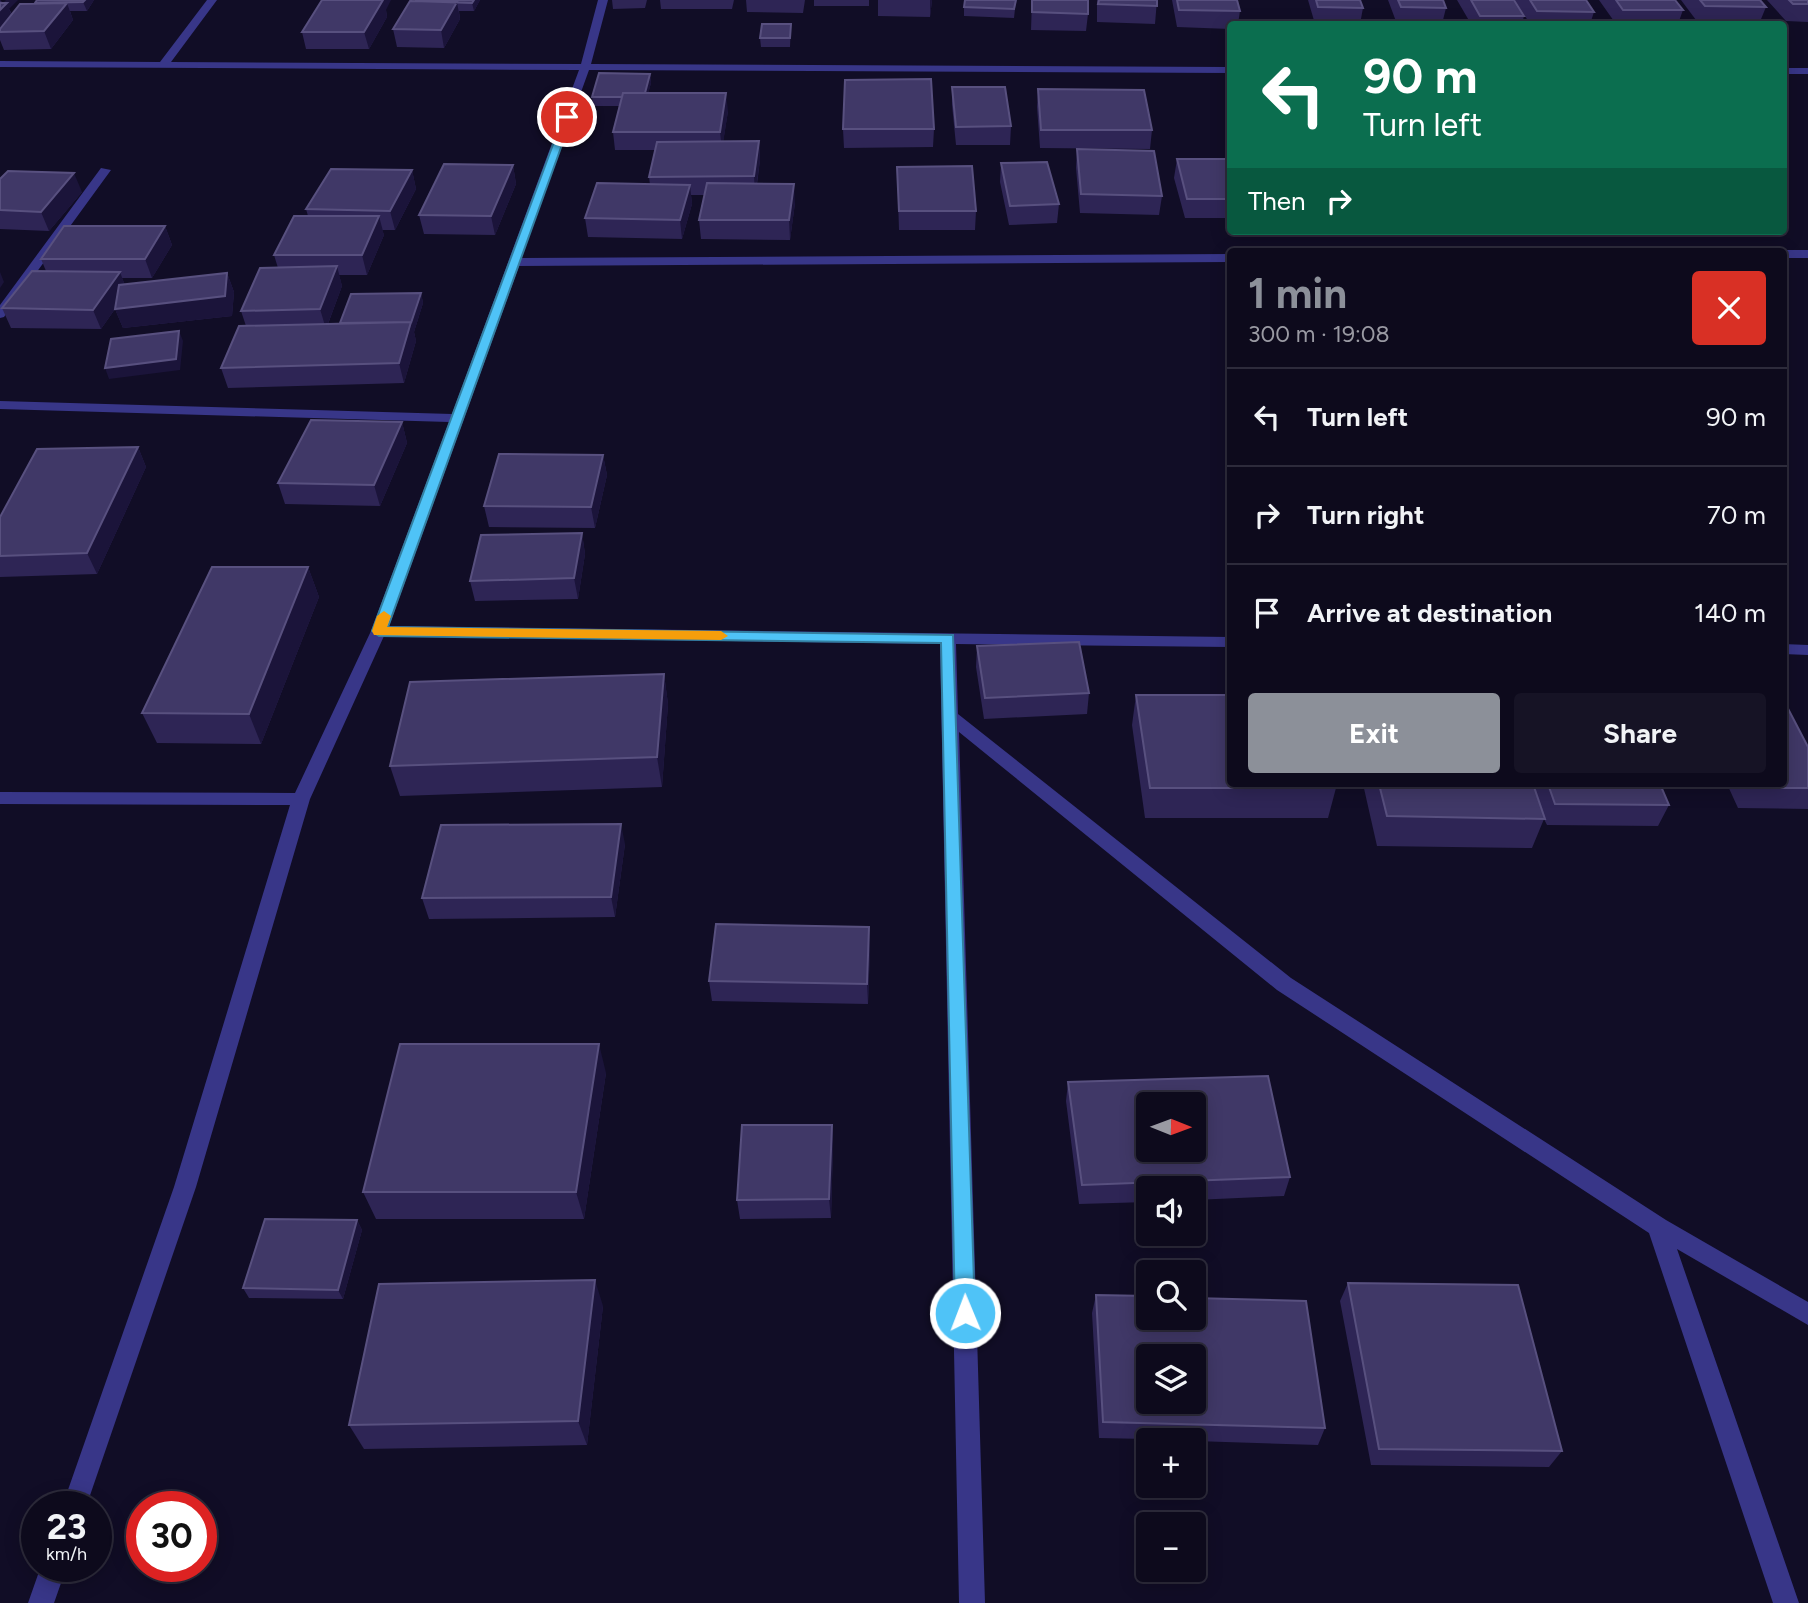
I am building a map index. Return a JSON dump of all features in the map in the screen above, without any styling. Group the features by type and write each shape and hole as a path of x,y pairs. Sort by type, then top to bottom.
{"street":[{"path":"163,65 212,0"},
{"path":"80,1491 186,1187 301,800 379,631 454,418 515,262 584,68 603,0"},
{"path":"0,64 1227,70"},
{"path":"1787,71 1808,71"},
{"path":"0,314 105,170"},
{"path":"1787,254 1808,254"},
{"path":"515,262 1227,258"},
{"path":"0,405 454,418"},
{"path":"379,631 1227,642"},
{"path":"948,639 972,1603"},
{"path":"1787,649 1808,650"},
{"path":"949,715 1284,984 1658,1227 1808,1314"},
{"path":"0,798 301,800"},
{"path":"1658,1227 1786,1603"},
{"path":"41,1603 48,1582"}],"building":[{"path":"37,0 85,0 35,3"},
{"path":"322,0 383,0 364,32 302,32"},
{"path":"417,0 474,0 472,3"},
{"path":"965,0 1016,0 1014,9 964,7"},
{"path":"1032,0 1088,0 1088,14 1032,12"},
{"path":"1099,0 1157,0 1157,6 1098,4"},
{"path":"1177,0 1237,0 1240,11 1179,10"},
{"path":"1316,0 1360,0 1363,8 1318,7"},
{"path":"1398,0 1443,0 1446,8 1401,7"},
{"path":"1471,0 1514,0 1524,16 1480,16"},
{"path":"1530,0 1586,0 1594,12 1537,11"},
{"path":"1616,0 1675,0 1683,10 1623,10"},
{"path":"1700,0 1760,0 1766,7 1705,6"},
{"path":"1789,0 1808,0 1808,4 1793,4"},
{"path":"410,1 457,2 441,30 393,29"},
{"path":"67,3 44,31 0,32 20,4"},
{"path":"762,24 791,24 790,38 760,38"},
{"path":"599,73 650,74 645,93 623,93 622,97 592,97"},
{"path":"931,79 934,129 843,129 845,80"},
{"path":"952,87 1005,87 1011,126 956,127"},
{"path":"1038,89 1144,90 1152,130 1041,130"},
{"path":"623,93 726,93 720,132 613,132"},
{"path":"759,141 754,176 649,177 657,142"},
{"path":"1077,149 1154,151 1162,196 1081,194"},
{"path":"1177,159 1227,159 1227,199 1187,199"},
{"path":"1047,162 1059,204 1010,206 1001,163"},
{"path":"444,164 513,165 491,216 419,215"},
{"path":"972,166 976,211 899,211 897,167"},
{"path":"331,169 412,170 390,211 306,209"},
{"path":"8,171 74,173 41,212 0,210 0,179"},
{"path":"597,183 690,185 680,220 585,218"},
{"path":"707,183 794,184 789,220 699,220"},
{"path":"294,216 379,216 362,255 274,255"},
{"path":"64,226 165,226 145,259 41,259"},
{"path":"337,266 320,309 241,311 260,268"},
{"path":"32,271 120,272 93,310 2,308"},
{"path":"227,273 225,296 115,309 119,285"},
{"path":"421,293 411,323 340,323 351,294"},
{"path":"411,322 399,363 221,368 239,326"},
{"path":"179,331 176,359 105,368 111,339"},
{"path":"311,420 402,422 374,485 278,483"},
{"path":"138,447 87,553 0,556 0,517 37,449"},
{"path":"499,454 603,455 591,507 484,506"},
{"path":"582,533 574,578 470,581 481,535"},
{"path":"212,567 308,567 249,714 142,713"},
{"path":"1079,642 1089,693 985,698 977,646"},
{"path":"664,674 657,757 390,766 410,682"},
{"path":"1136,695 1227,695 1227,787 1336,788 1150,788"},
{"path":"1787,707 1808,747 1808,788 1749,788 1787,787"},
{"path":"1380,787 1534,787 1545,819 1387,816"},
{"path":"1549,787 1661,787 1669,805 1555,804"},
{"path":"621,824 611,897 422,898 441,825"},
{"path":"716,924 869,927 867,984 709,981"},
{"path":"400,1044 599,1044 576,1192 363,1192"},
{"path":"1268,1076 1290,1177 1206,1180 1206,1176 1136,1176 1136,1183 1082,1185 1068,1082"},
{"path":"742,1125 832,1125 829,1199 737,1200"},
{"path":"265,1219 357,1220 338,1290 243,1288"},
{"path":"595,1280 578,1421 349,1425 379,1284"},
{"path":"1348,1283 1518,1285 1562,1451 1379,1449"},
{"path":"1096,1295 1136,1296 1136,1330 1206,1330 1206,1298 1306,1301 1325,1428 1103,1422"}],"slow traffic":[{"path":"384,616 379,631 721,636"}],"route":[{"path":"567,117 515,262 454,418 379,631 948,639 965,1313"}]}
